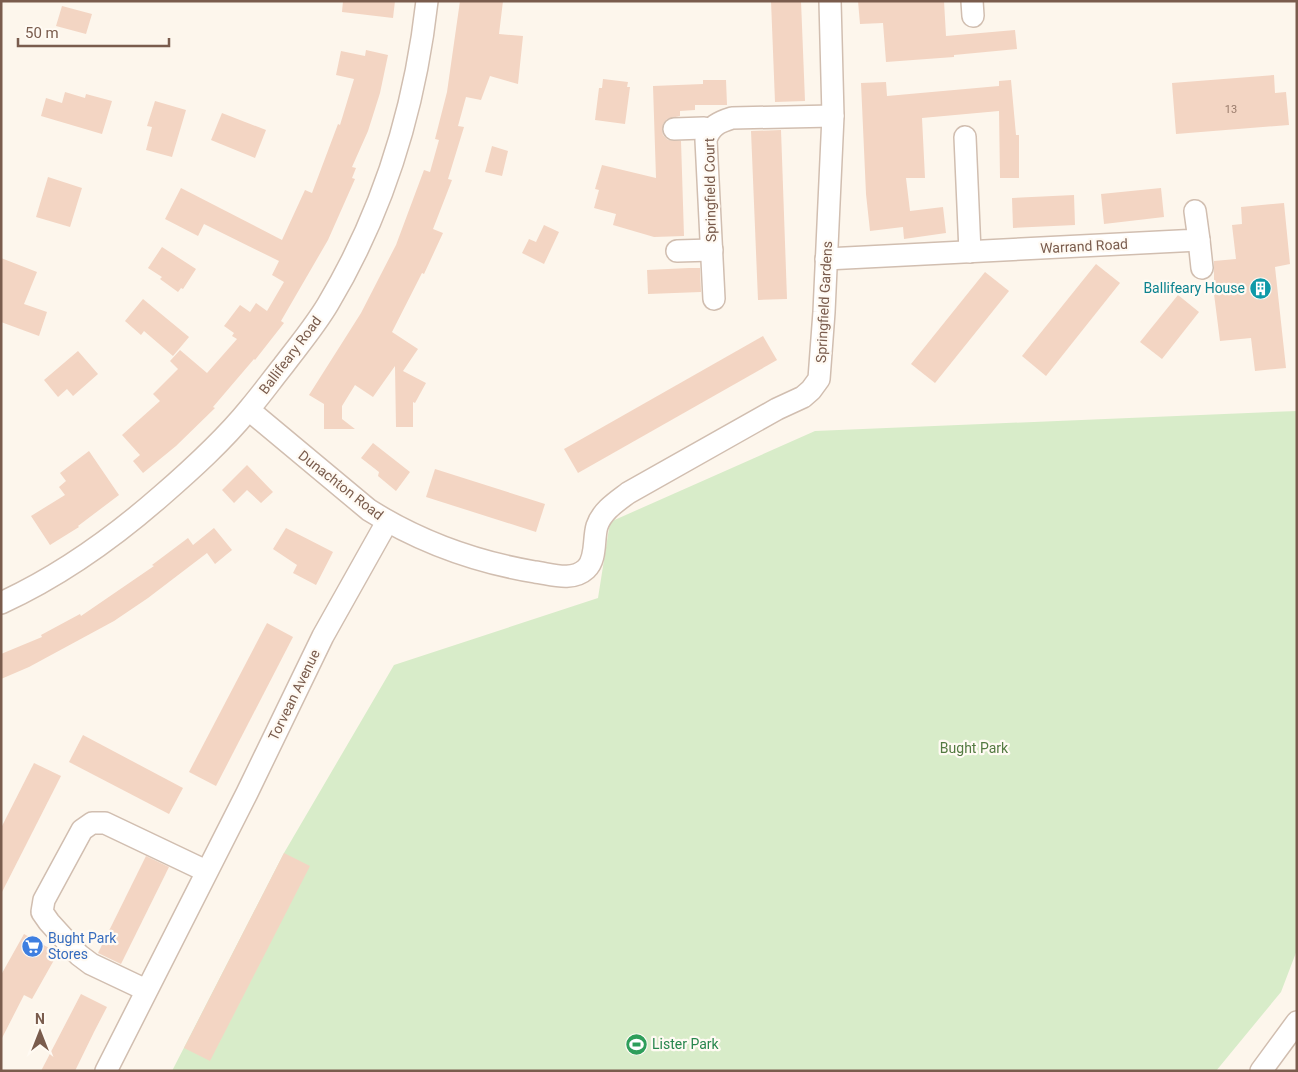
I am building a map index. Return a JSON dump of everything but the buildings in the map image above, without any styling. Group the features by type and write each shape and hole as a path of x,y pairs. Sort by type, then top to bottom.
{"street":[{"name":"Ballifeary Road","path":"1,603 18,596 78,560 137,517 196,465 249,410 327,305 355,255 397,149 412,96 427,1"},
{"name":"Springfield Gardens","path":"628,493 777,409 803,397 811,390 819,378 833,116 830,1"},
{"name":"Springfield Court","path":"714,299 706,140 710,130 717,123 732,118 833,116"},
{"name":"Springfield Court","path":"674,129 704,128 710,130"},
{"path":"965,137 970,252"},
{"path":"1195,211 1202,268"},
{"name":"Warrand Road","path":"826,260 1199,240"},
{"name":"Springfield Court","path":"677,251 712,250"},
{"name":"Dunachton Road","path":"249,410 369,510 387,522 463,556 512,568 564,577 578,574 587,568 593,556 597,526 602,516 611,506 628,493"},
{"name":"Torvean Avenue","path":"106,1071 247,793 323,636 387,522"},
{"path":"146,990 91,964 79,955 42,912 44,900 82,830 92,823 105,823 206,871"},
{"path":"1261,1071 1297,1022"}],"green space":[{"name":"Bught Park","path":"1297,411 1297,950 1281,992 1216,1071 172,1071 284,853 394,665 598,598 610,522 815,431"}],"place":[{"name":"Ballifeary House","path":"1261,288"},
{"name":"Bught Park Stores","path":"32,946"},
{"name":"Lister Park","path":"636,1044"}]}
